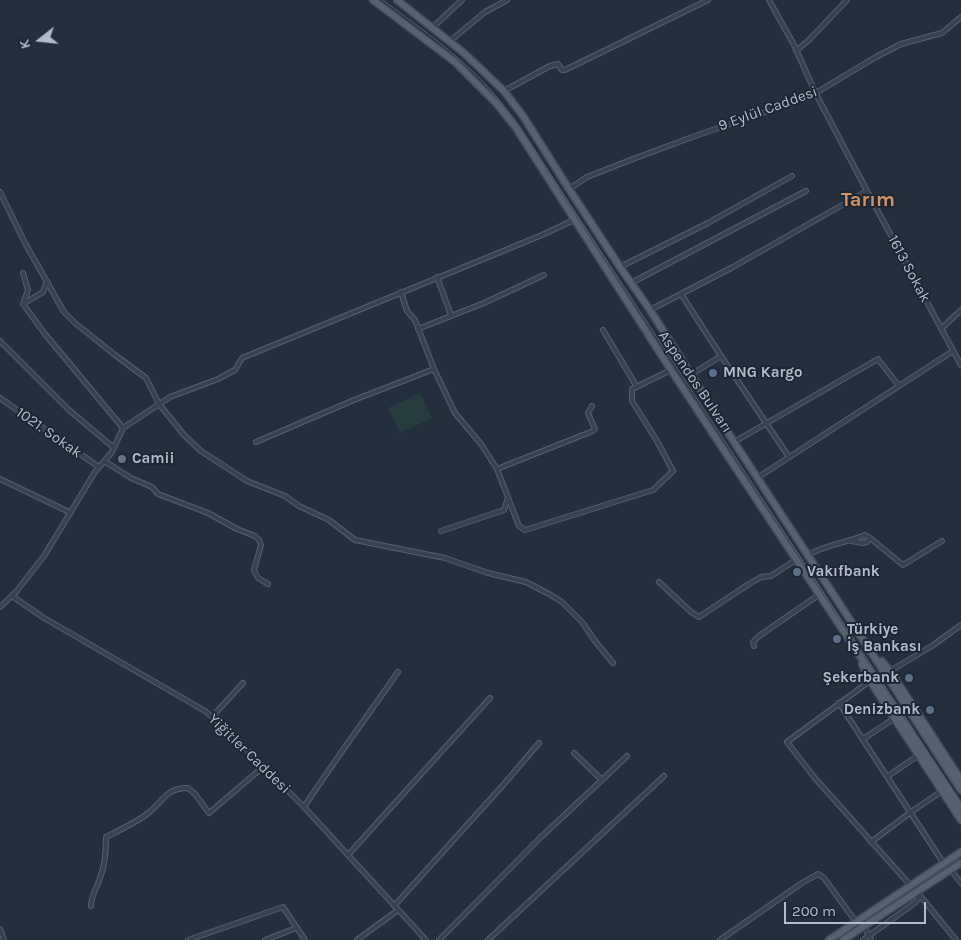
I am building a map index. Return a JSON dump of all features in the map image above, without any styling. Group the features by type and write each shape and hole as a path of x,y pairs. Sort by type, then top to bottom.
{"main road":[{"name":"Aspendos Bulvarı","path":"373,0 455,62 497,104 530,149 671,370 961,810"},
{"name":"Aspendos Bulvarı","path":"397,0 471,59 504,91 523,116 961,790"},
{"path":"863,639 890,671 961,780"},
{"path":"855,647 870,681 961,820"},
{"path":"830,940 961,852"},
{"path":"843,940 961,863"}],"street":[{"path":"433,27 462,0"},
{"path":"450,42 485,12 506,0"},
{"path":"504,91 550,66 558,64 562,70 565,70 708,0"},
{"name":"1613 Sokak","path":"770,0 866,191 961,365"},
{"path":"796,51 847,0"},
{"name":"9 Eylül Caddesi","path":"569,188 587,177 642,156 816,94 901,44 942,33 961,17"},
{"path":"620,267 708,223 792,176"},
{"path":"631,283 806,191"},
{"path":"650,310 827,215 866,191"},
{"path":"0,192 25,244 58,304 75,323 146,378 160,404 193,444 209,457 227,466 248,481 285,496 306,510 329,520 355,540 451,559 488,573 526,582 556,597 582,622 614,663"},
{"path":"0,607 12,596 44,556 99,467 114,448 124,428 170,397 218,379 235,370 242,358 542,235 574,220"},
{"path":"23,273 28,290 23,304"},
{"path":"418,329 544,275"},
{"path":"437,277 451,315"},
{"path":"23,304 42,292 47,282"},
{"path":"401,292 407,310 415,320 434,369 455,413 481,444 497,469 519,526 525,530 653,490 673,471 632,401 632,389 671,370"},
{"path":"681,294 789,457"},
{"path":"23,304 124,428"},
{"path":"941,329 961,310"},
{"path":"603,330 637,387"},
{"path":"0,341 69,410 114,448"},
{"path":"757,478 953,350"},
{"path":"692,374 722,356"},
{"path":"734,442 878,359 899,386"},
{"path":"256,442 354,400 434,369"},
{"name":"1021. Sokak","path":"0,398 99,467"},
{"path":"497,469 593,431 595,429 588,413 592,406"},
{"path":"104,461 131,478 152,487 158,494 208,513 237,529 255,536 261,545 254,570 258,578 268,584"},
{"path":"0,479 71,513"},
{"path":"441,531 504,510 508,498"},
{"path":"808,555 817,550 851,541 865,535 905,566 942,542"},
{"path":"851,541 863,544 870,538"},
{"path":"658,582 698,617 749,584 761,577 771,576 797,559"},
{"path":"754,646 753,642 759,636 820,594"},
{"name":"Yiğitler Caddesi","path":"12,596 44,618 212,716 304,807 426,940"},
{"path":"890,671 932,646 961,625"},
{"path":"304,807 336,758 398,672"},
{"path":"870,681 787,742 814,777 911,886"},
{"path":"212,716 243,683"},
{"path":"348,855 490,698"},
{"path":"839,703 944,864"},
{"path":"863,739 895,718"},
{"path":"394,906 539,743"},
{"path":"574,753 602,780"},
{"path":"888,776 919,755"},
{"path":"439,940 627,756"},
{"path":"91,906 91,899 101,877 106,850 106,837 147,814 168,793 177,788 188,788 195,794 209,813 263,767"},
{"path":"488,940 664,776"},
{"path":"871,842 942,791"},
{"path":"951,870 961,883"},
{"path":"720,940 818,874 824,878 856,922"},
{"path":"863,940 916,902 918,898 917,891"},
{"path":"917,891 956,940"},
{"path":"188,940 283,908 305,940"},
{"path":"356,940 398,910"},
{"path":"864,926 871,940"},
{"path":"265,940 296,928"},
{"path":"0,929 4,940"}],"green space":[{"path":"420,393 432,418 400,433 388,408"}],"tram line":[{"path":"383,0 461,60 490,89 517,123 961,803"}],"place":[{"name":"MNG Kargo","path":"713,373"},
{"name":"Camii","path":"122,459"},
{"name":"Vakıfbank","path":"797,572"},
{"name":"Türkiye İş Bankası","path":"837,639"},
{"name":"Şekerbank","path":"909,678"},
{"name":"Denizbank","path":"930,710"}],"district":[{"name":"Tarım","path":"868,200"}]}
